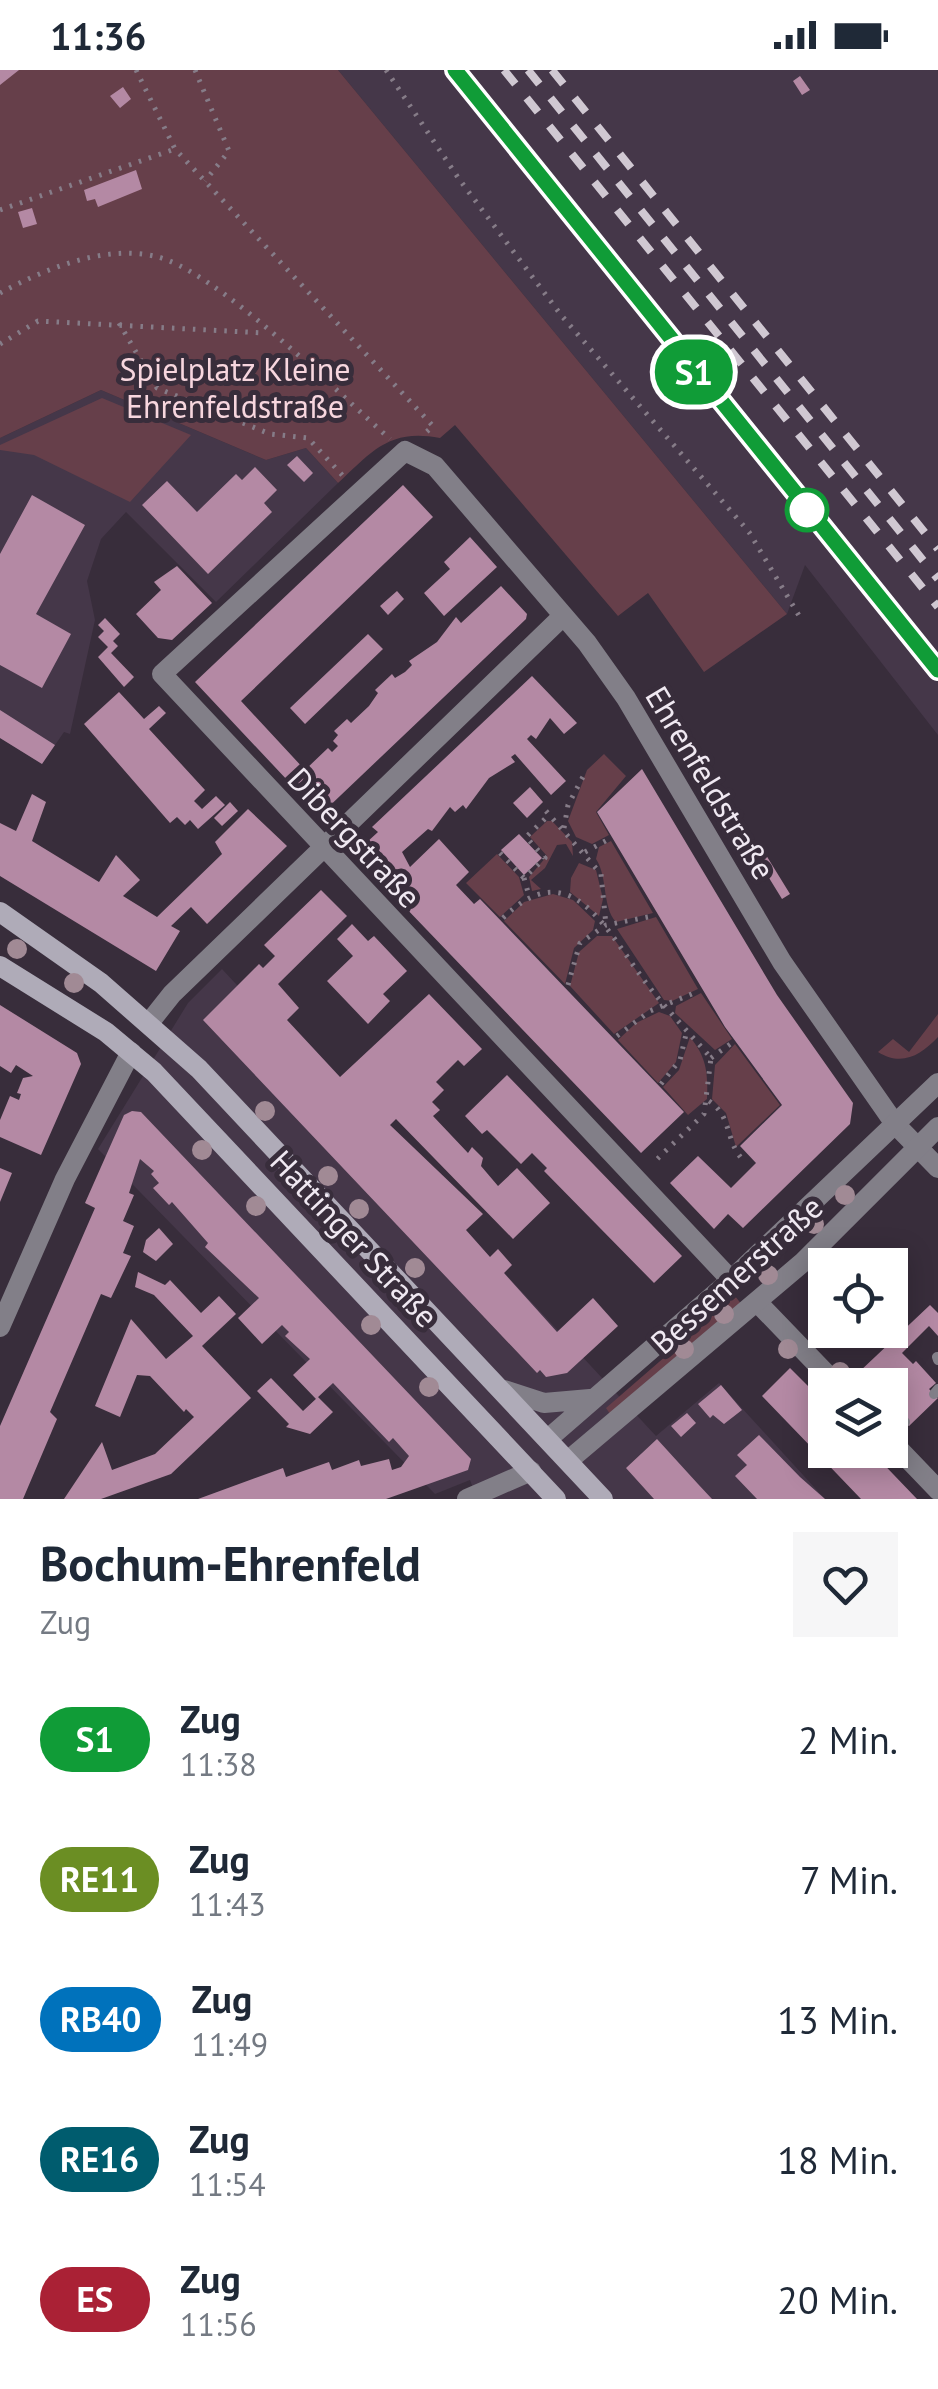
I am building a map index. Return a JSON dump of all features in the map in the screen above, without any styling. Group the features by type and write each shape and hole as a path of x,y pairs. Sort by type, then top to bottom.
{"main road":[{"name":"Hattinger Straße","path":"0,912 149,1023 219,1090 603,1499"},
{"name":"Hattinger Straße","path":"0,966 131,1052 556,1499"},
{"path":"131,1052 149,1023"},
{"path":"531,1472 549,1438"},
{"path":"531,1472 569,1460"}],"street":[{"name":"Dibergstraße","path":"405,452 162,674 730,1280"},
{"name":"Ehrenfeldstraße","path":"405,452 435,466 564,616 626,698 782,962 895,1124 938,1168"},
{"path":"149,1023 172,994 564,616"},
{"path":"0,1327 65,1180 131,1052"},
{"name":"Bessemerstraße","path":"549,1438 730,1280 938,1082"},
{"name":"Bessemerstraße","path":"569,1460 757,1302 938,1126"},
{"path":"757,1302 821,1368"},
{"path":"504,1390 544,1402 590,1400"},
{"path":"908,1458 938,1490"},
{"path":"466,1499 531,1472"}],"path":[{"path":"0,293 66,264 127,254 154,256 182,266 221,290 405,452 433,426 175,149 136,70"},
{"path":"195,70 228,151 205,181"},
{"path":"386,70 459,179 561,315 749,532 802,619"},
{"path":"0,210 175,149"},
{"path":"0,344 38,321 268,333"},
{"path":"119,323 158,388 270,434 308,438 358,493"},
{"path":"564,828 568,805 585,773"},
{"path":"524,878 545,858 526,837 548,813 601,874 606,926"},
{"path":"585,852 610,838"},
{"path":"500,854 524,878 529,896"},
{"path":"503,918 529,896 542,891 572,896 606,926 666,1007 711,1058 709,1101 704,1114 637,1179"},
{"path":"568,985 580,942 606,926 653,916"},
{"path":"617,1036 650,1011 699,990"},
{"path":"661,1084 680,1060 686,1030"},
{"path":"711,1058 733,1042"},
{"path":"709,1101 727,1121 731,1143 743,1160"}],"shaded area":[{"path":"338,70 938,70 938,735 805,565 787,614"},
{"path":"101,390 266,460 306,448 338,483 216,602 126,512 101,539 87,581 95,620 70,734 64,732 42,764 0,738 0,438"},
{"path":"222,969 656,1436 719,1383 825,1499 477,1499 470,1480 435,1494 98,1149 188,1003"}],"green space":[{"name":"Spielplatz Kleine Ehrenfeldstraße","path":"0,70 338,70 787,614 704,672 648,593 618,616 455,425 440,438 395,439 361,461 338,483 306,448 266,460 101,390 0,438"},
{"path":"102,398 191,435 130,502 34,455 0,450 0,445"},
{"path":"604,754 626,776 596,812 609,835 592,844 576,837 568,821 587,770"},
{"path":"552,821 572,842 573,856 566,844 557,845 545,868 531,880 541,889 532,891 529,877 547,856 530,837"},
{"path":"611,841 653,913 616,922 612,916 596,859 599,847"},
{"path":"497,854 519,877 524,895 500,917 466,883"},
{"path":"579,863 596,870 603,899 599,916 570,892 571,878"},
{"path":"553,894 573,900 595,921 593,930 574,948 565,984 504,921 524,902"},
{"path":"656,917 698,989 672,1001 664,1000 617,929"},
{"path":"597,936 612,936 659,1003 614,1034 570,986 579,952"},
{"path":"701,993 732,1039 715,1050 675,1013 676,1006"},
{"path":"659,1012 670,1016 682,1033 676,1062 658,1083 618,1040 636,1023"},
{"path":"938,1014 938,1037 918,1054 895,1059 878,1052 893,1039 909,1052"},
{"path":"690,1037 707,1073 707,1099 688,1115 663,1087 679,1070"},
{"path":"735,1044 780,1105 736,1147 726,1113 712,1099 715,1065"},
{"path":"735,1296 742,1305 610,1414 606,1408"}],"building":[{"path":"0,70 19,70 0,85"},
{"path":"800,76 810,90 802,95 793,81"},
{"path":"123,87 131,99 120,108 110,96"},
{"path":"136,170 142,189 98,207 95,199 87,201 84,190"},
{"path":"32,208 37,224 23,228 18,212"},
{"path":"297,456 313,473 304,482 287,465"},
{"path":"255,467 277,490 264,503 272,512 208,574 142,505 167,481 197,512 236,474 242,480"},
{"path":"403,485 433,517 241,701 305,770 328,748 332,752 338,746 333,741 338,735 334,731 347,719 351,723 369,706 378,693 375,690 392,674 395,678 405,672 412,665 409,661 437,642 456,617 461,623 501,586 527,614 526,619 320,815 195,682"},
{"path":"32,495 85,525 36,614 71,634 42,688 0,665 0,554"},
{"path":"470,537 497,567 444,616 424,593 450,569 444,562"},
{"path":"177,566 212,603 172,640 158,638 136,614 161,590 154,582"},
{"path":"397,591 404,599 388,615 380,606"},
{"path":"105,618 120,634 113,641 118,646 111,653 134,677 124,687 98,657 108,647 98,637 104,631 98,625"},
{"path":"368,634 383,649 305,724 290,708"},
{"path":"532,676 577,723 564,734 550,718 536,739 531,735 527,739 566,781 551,795 515,754 511,757 515,762 489,778 466,809 463,805 455,812 450,807 432,831 428,829 402,852 410,867 439,839 469,872 456,885 474,904 480,899 684,1112 641,1153 354,854 378,832 372,827"},
{"path":"119,692 144,719 159,706 166,713 149,729 205,790 194,801 202,809 216,796 225,805 198,829 190,820 185,825 177,817 170,823 84,724"},
{"path":"0,710 55,745 42,764 0,738"},
{"path":"642,769 777,995 853,1103 850,1124 743,1228 728,1214 714,1229 670,1183 698,1156 731,1188 756,1163 740,1146 782,1105 725,1027 597,812"},
{"path":"530,787 543,802 527,818 513,803"},
{"path":"32,794 46,802 32,841 99,882 116,855 140,880 123,896 157,917 222,854 215,842 248,809 287,846 207,924 191,907 171,926 180,931 156,971 0,876 0,823 16,831"},
{"path":"230,802 238,811 222,826 214,818"},
{"path":"519,834 542,858 524,875 501,850"},
{"path":"766,855 790,894 782,899 758,860"},
{"path":"321,890 347,916 278,984 299,1008 287,1020 340,1077 429,994 482,1049 464,1066 458,1060 436,1082 444,1090 432,1102 440,1110 433,1116 468,1153 472,1147 483,1158 481,1166 498,1186 517,1168 550,1203 513,1239 396,1119 390,1125 483,1214 466,1230 490,1257 498,1249 512,1265 504,1273 557,1332 593,1298 618,1326 567,1373 546,1377 540,1370 537,1373 203,1020 259,964 263,968 275,956 264,945"},
{"path":"352,924 368,941 374,936 407,971 383,994 390,1001 368,1024 327,981 353,956 337,939"},
{"path":"0,1005 77,1053 81,1064 41,1155 0,1137 0,1120 10,1096 19,1100 21,1094 17,1093 23,1078 33,1076 16,1065 11,1073 0,1066"},
{"path":"507,1075 682,1256 654,1283 544,1171 547,1168 532,1153 521,1164 487,1130 482,1134 465,1116"},
{"path":"141,1112 471,1459 468,1470 386,1499 198,1499 283,1468 286,1477 329,1462 332,1470 359,1460 361,1466 389,1459 392,1470 401,1467 409,1456 393,1438 389,1442 333,1383 316,1399 293,1375 310,1359 285,1336 289,1332 282,1325 262,1344 238,1318 259,1298 205,1247 208,1243 172,1202 169,1205 153,1188 159,1183 151,1174 154,1171 140,1159 129,1193 134,1195 123,1221 134,1226 123,1253 131,1256 111,1298 101,1294 50,1412 57,1419 23,1499 0,1499 0,1426 95,1208 85,1203 124,1115"},
{"path":"0,1168 12,1173 0,1202"},
{"path":"159,1228 173,1244 156,1261 143,1252 146,1240"},
{"path":"138,1272 165,1285 170,1280 201,1313 219,1296 236,1314 202,1346 251,1398 171,1474 101,1499 64,1499 102,1442 112,1470 155,1454 194,1417 186,1409 184,1412 150,1376 137,1375 120,1417 95,1406 131,1319 166,1359 193,1336 154,1295 135,1287"},
{"path":"930,1305 938,1313 938,1336 929,1326 908,1347 908,1326"},
{"path":"884,1348 907,1348 902,1353 913,1364 916,1361 936,1383 929,1389 938,1398 909,1426 908,1368 863,1368"},
{"path":"790,1368 808,1386 808,1444 762,1396"},
{"path":"271,1378 303,1411 318,1397 333,1412 310,1434 286,1427 289,1424 257,1391"},
{"path":"721,1385 742,1410 724,1424 713,1415 710,1418 698,1404"},
{"path":"687,1413 696,1423 681,1437 671,1426"},
{"path":"759,1435 825,1499 757,1499 735,1476 747,1465 737,1455"},
{"path":"657,1439 712,1499 654,1499 626,1468"},
{"path":"831,1468 887,1468 917,1499 861,1499"}],"railway":[{"path":"455,70 938,670"},
{"path":"504,70 938,607"},
{"path":"528,70 938,579"},
{"path":"552,70 938,549"}],"train":[{"name":"S1","path":"455,70 938,670"}]}
